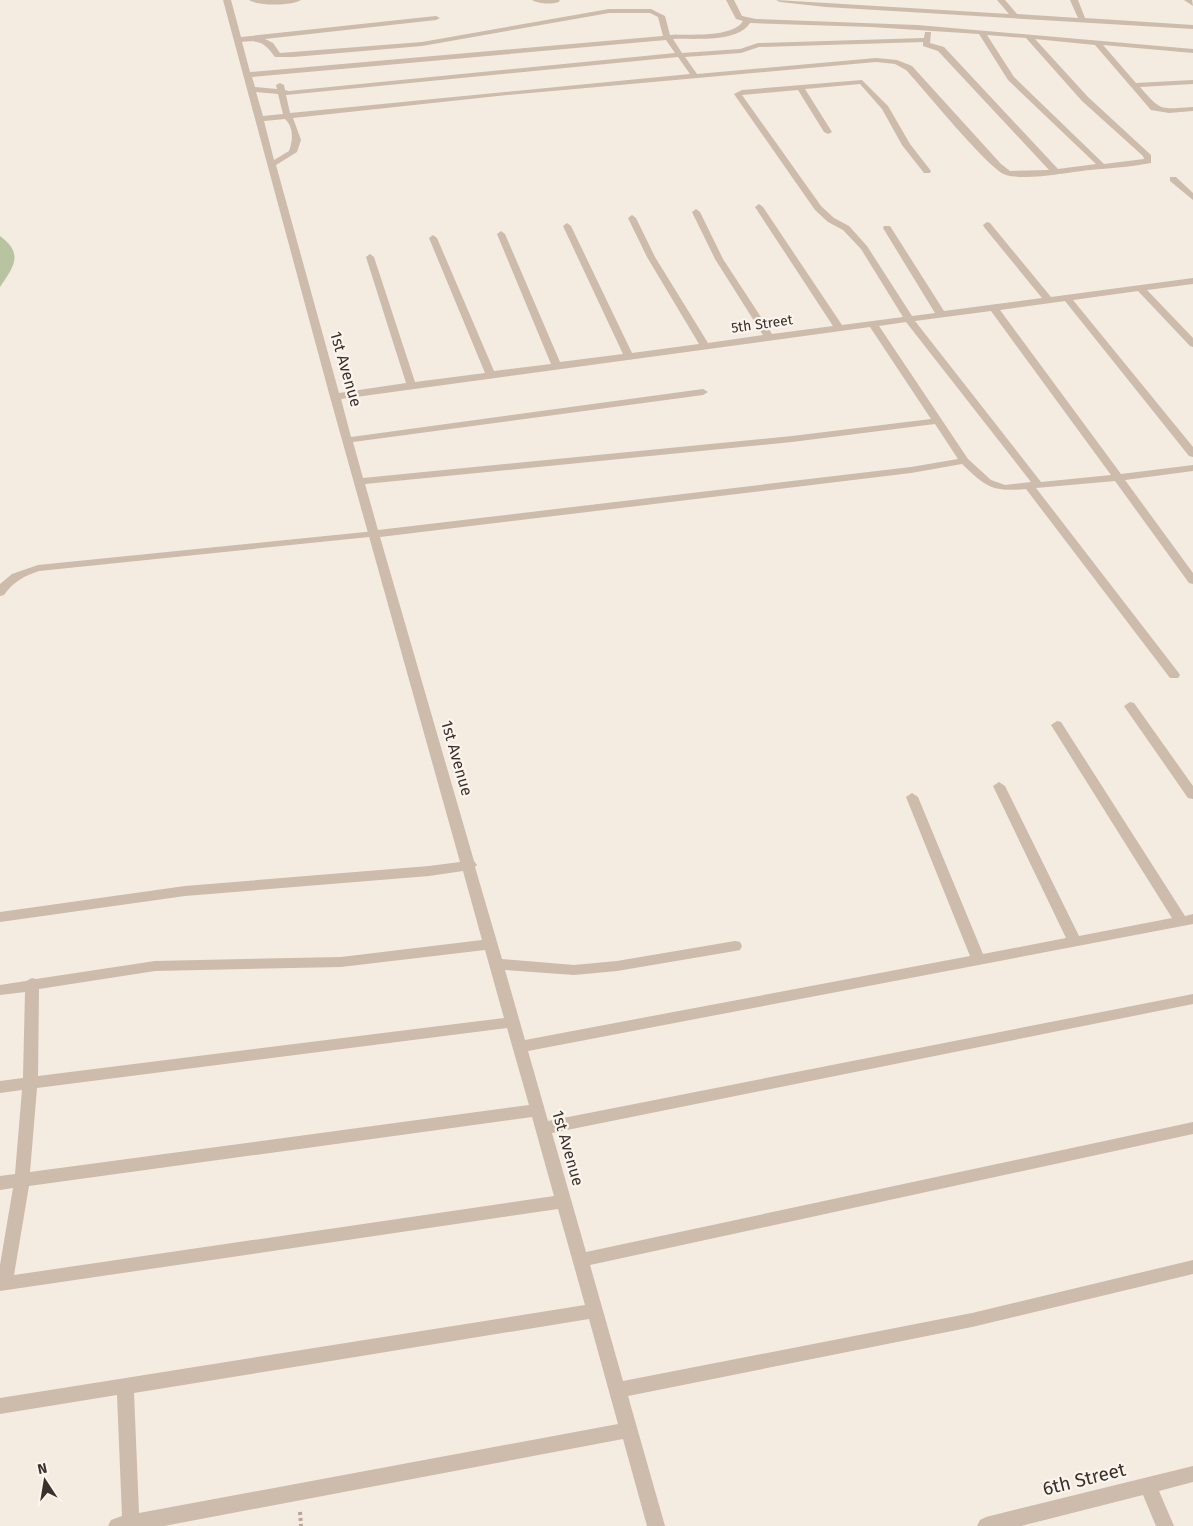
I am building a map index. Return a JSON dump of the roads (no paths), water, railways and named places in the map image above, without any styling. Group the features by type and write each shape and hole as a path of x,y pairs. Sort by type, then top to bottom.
{"street":[{"name":"1st Avenue","path":"227,0 246,75 348,440 656,1526"},
{"path":"253,0 273,2 298,0"},
{"path":"536,0 556,1"},
{"path":"730,0 739,17 747,21 930,29 1193,51"},
{"path":"780,0 826,5 1193,27"},
{"path":"925,0 934,11 940,30"},
{"path":"1001,0 1014,15"},
{"path":"1074,0 1082,19"},
{"path":"1188,0 1193,4"},
{"path":"275,53 293,55 422,44 609,11 657,12 662,16 667,36 694,75"},
{"path":"237,40 436,18"},
{"path":"250,89 281,91 356,87 680,55 741,51 747,21"},
{"path":"925,40 930,29"},
{"path":"982,33 1011,78 1103,167"},
{"path":"246,75 482,55 559,44 667,36 730,34 745,38 925,40"},
{"path":"259,119 694,75 860,61 897,62 909,68 1004,171 1023,175 1147,162 1149,159 1086,99 1028,36"},
{"path":"257,37 270,45 275,53 287,116 292,121 297,140 293,152 271,165"},
{"path":"925,40 929,46 941,49 1055,172"},
{"path":"1098,44 1150,105 1158,110 1193,109"},
{"path":"860,61 862,82 885,108 906,145 927,171"},
{"path":"862,82 742,92 738,96 823,214 846,228 864,248 909,319 1174,674"},
{"path":"1133,85 1193,82"},
{"path":"801,88 828,132"},
{"path":"1173,179 1193,197"},
{"path":"759,207 839,328"},
{"path":"696,212 719,259 769,337"},
{"path":"632,218 652,257 705,346"},
{"path":"987,225 1048,300"},
{"path":"567,226 629,356"},
{"path":"887,228 941,314"},
{"path":"501,234 557,366"},
{"path":"433,238 490,374"},
{"path":"370,256 412,385"},
{"name":"5th Street","path":"336,397 490,374 1193,281"},
{"path":"1140,288 1193,344"},
{"path":"1067,298 1193,454"},
{"path":"993,307 1040,368 1116,478 1193,581"},
{"path":"872,323 964,461 987,482 1004,488 1116,478 1193,468"},
{"path":"348,440 703,392"},
{"path":"360,481 792,439 937,421"},
{"path":"0,593 5,583 16,576 38,568 375,534 911,470 964,461"},
{"path":"1130,706 1193,796"},
{"path":"521,1047 1074,940 1187,920 1057,725"},
{"path":"998,786 1074,940"},
{"path":"912,797 978,959"},
{"path":"0,917 185,891 429,871 470,865"},
{"path":"0,990 32,983 155,966 272,965 341,962 492,944"},
{"path":"498,964 574,970 617,966 734,946"},
{"path":"32,983 30,1083 22,1180 2,1284 564,1201"},
{"path":"544,1128 1193,999"},
{"path":"0,1087 514,1022"},
{"path":"0,1183 539,1110"},
{"path":"582,1260 1193,1128"},
{"path":"618,1390 972,1320 1193,1268"},
{"path":"0,1406 125,1388 596,1311"},
{"path":"125,1388 124,1525 153,1523 630,1430"},
{"name":"6th Street","path":"988,1526 1193,1474"},
{"path":"1148,1485 1165,1526"}]}
